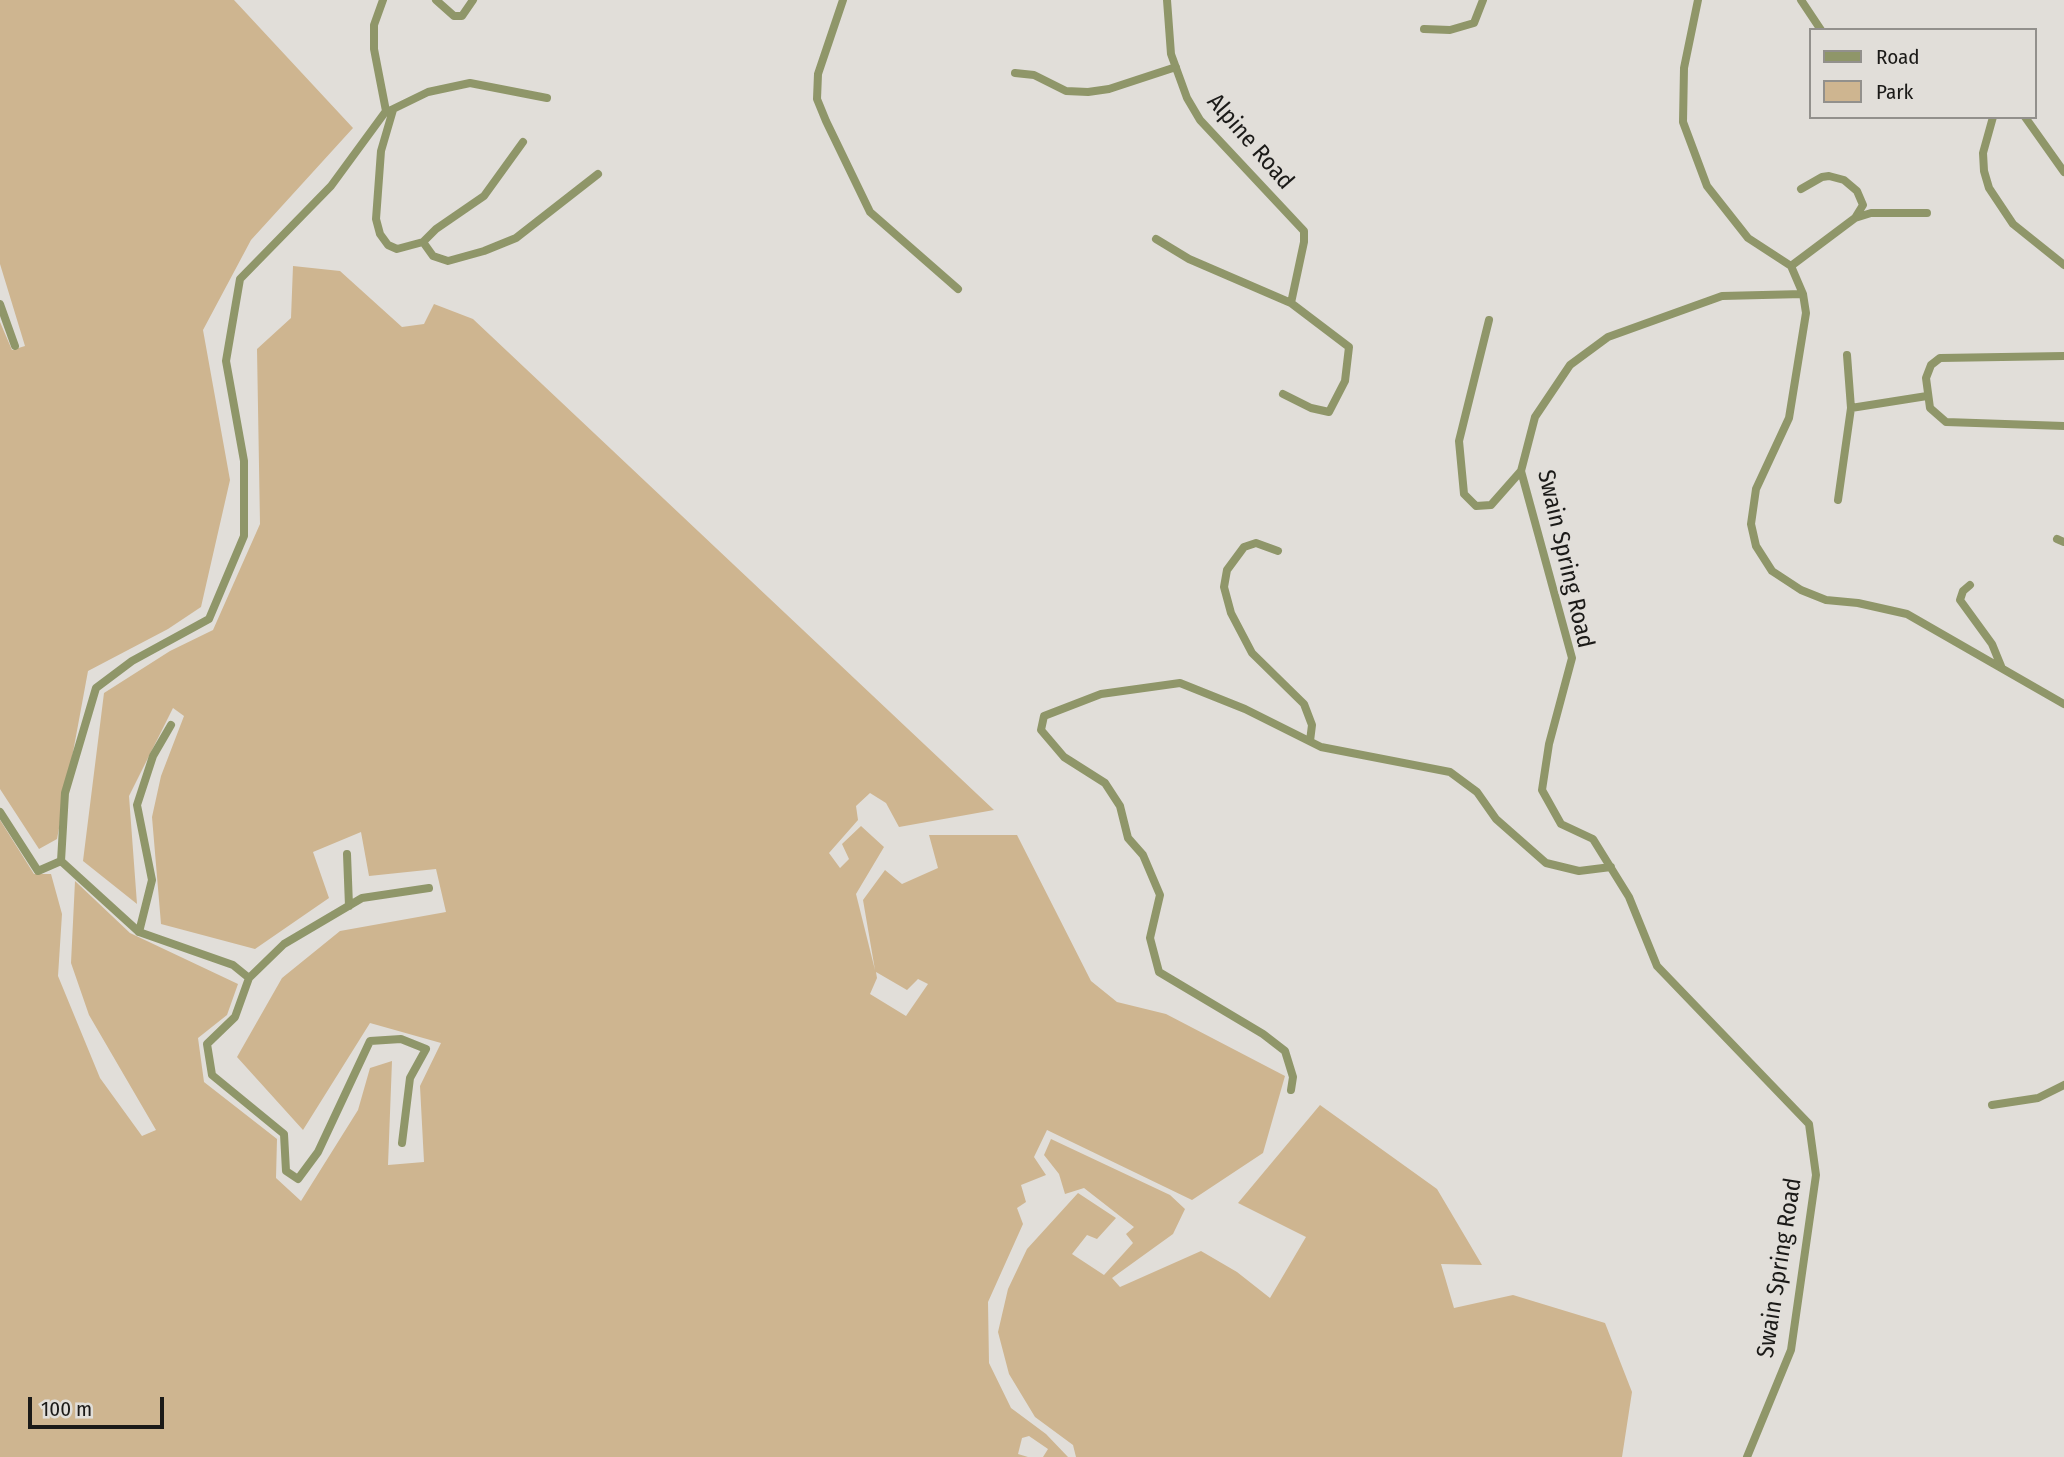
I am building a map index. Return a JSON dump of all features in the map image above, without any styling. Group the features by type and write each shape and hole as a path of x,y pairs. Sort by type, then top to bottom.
{"street":[{"path":"383,0 374,25 374,49 390,111 381,151 376,219 380,234 388,245 397,249 422,242 484,196 523,142"},
{"path":"436,0 454,16 462,16 473,0"},
{"path":"844,0 818,74 817,99 870,212 958,289"},
{"name":"Alpine Road","path":"1167,0 1166,17 1176,67 1187,98 1200,120 1304,231 1291,303"},
{"path":"1424,29 1450,30 1474,23 1483,0"},
{"path":"1698,0 1684,68 1683,122 1707,186 1748,238 1791,266 1803,293 1806,313 1789,418 1756,489 1751,524 1756,546 1773,571 1801,590 1826,600 1858,603 1907,614 2064,704"},
{"path":"1801,0 1820,28"},
{"path":"1014,73 1034,75 1066,91 1088,92 1109,89 1176,67"},
{"path":"61,861 65,793 96,688 132,661 209,619 244,536 244,461 226,361 240,279 331,186 390,111 428,92 470,82 547,98"},
{"path":"1992,119 1983,153 1989,188 2013,224 2064,265"},
{"path":"2026,119 2064,172"},
{"path":"422,242 433,256 448,261 484,251 516,238 598,174"},
{"path":"1801,189 1822,177 1844,180 1857,191 1863,205 1855,218"},
{"path":"1791,266 1855,218 1871,213 1927,213"},
{"path":"1156,239 1189,259 1291,303 1349,347 1345,381 1329,412 1311,408 1283,394"},
{"name":"Swain Spring Road","path":"1747,1457 1791,1350 1816,1175 1809,1124 1657,966 1629,897 1593,839 1561,824 1542,790 1549,744 1572,658 1521,471 1535,417 1570,365 1608,337 1722,296 1803,293"},
{"path":"0,304 15,346"},
{"path":"1489,320 1459,441 1464,494 1476,506 1491,505 1521,471"},
{"path":"1838,500 1851,408 1847,355"},
{"path":"2064,356 1941,358 1927,371 1927,396 1934,413 1946,422 2064,426"},
{"path":"1851,408 1927,396"},
{"path":"1278,551 1256,543 1244,547 1227,570 1224,587 1231,613 1252,653 1304,704 1312,726 1310,741"},
{"path":"1970,585 1959,600 1992,644 2001,666"},
{"path":"1292,1090 1293,1077 1285,1051 1263,1034 1195,996 1159,971 1150,938 1160,895 1143,856 1128,838 1120,806 1105,783 1064,757 1041,730 1044,716 1101,694 1180,683 1245,709 1321,747 1450,772 1477,792 1496,819 1546,863 1579,871 1611,867"},
{"path":"139,932 152,880 137,805 153,756 171,725"},
{"path":"0,812 38,871 61,861"},
{"path":"347,854 349,906"},
{"path":"61,861 139,932 233,965 249,978"},
{"path":"402,1143 410,1078 426,1049 401,1039 370,1041 318,1152 298,1179 286,1171 284,1134 212,1074 207,1044 234,1017 249,978 284,944 362,898 429,888"},
{"path":"1993,1105 2038,1098 2064,1084"}],"green space":[{"path":"0,0 234,0 353,128 251,240 203,330 230,480 201,607 168,629 88,671 57,839 39,849 0,789 0,322 12,350 25,346 0,264"},
{"path":"293,266 340,271 402,327 424,324 434,304 473,319 994,810 899,827 886,803 870,793 856,806 858,820 829,853 840,868 849,859 842,844 861,826 884,847 856,894 875,970 863,900 885,870 902,884 938,868 929,835 1017,835 1091,981 1117,1002 1166,1014 1285,1076 1263,1153 1192,1200 1047,1130 1034,1157 1046,1175 1021,1185 1026,1202 1017,1208 1023,1224 988,1302 989,1363 1011,1408 1046,1434 1068,1457 1043,1457 1048,1449 1029,1436 1022,1438 1018,1454 1028,1457 0,1457 0,820 34,874 51,874 62,914 58,976 100,1078 142,1136 156,1130 89,1015 71,963 75,881 130,933 238,984 227,1015 198,1038 204,1082 277,1139 276,1178 301,1201 358,1110 370,1068 392,1061 388,1165 424,1162 420,1086 441,1043 370,1023 303,1130 237,1057 282,978 340,931 446,912 436,869 369,876 361,832 313,852 329,898 255,949 161,924 152,817 161,776 184,716 173,708 129,796 137,904 83,861 104,693 170,651 213,630 260,524 257,349 291,318","holes":["876,972 907,990 918,979 928,984 906,1016 870,994 877,978"]},
{"path":"1320,1105 1437,1189 1482,1265 1441,1264 1454,1308 1513,1295 1605,1323 1632,1392 1622,1457 1076,1457 1073,1445 1035,1417 1009,1374 998,1332 1008,1289 1027,1249 1078,1193 1116,1218 1097,1239 1087,1235 1072,1254 1104,1275 1133,1243 1126,1234 1134,1227 1084,1188 1065,1194 1059,1174 1044,1155 1051,1139 1170,1195 1185,1209 1173,1234 1112,1278 1120,1287 1201,1251 1237,1272 1270,1298 1306,1237 1238,1203"}]}
